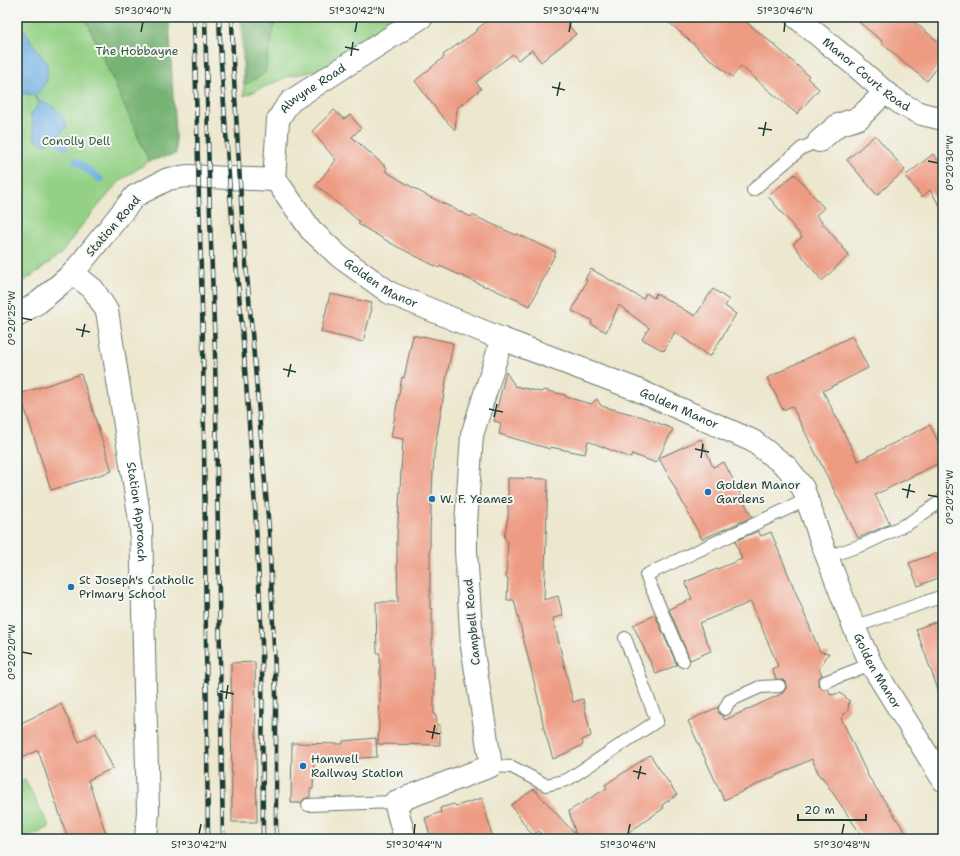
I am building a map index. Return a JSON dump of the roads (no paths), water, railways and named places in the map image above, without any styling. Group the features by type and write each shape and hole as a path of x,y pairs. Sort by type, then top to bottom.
{"street":[{"name":"Alwyne Road","path":"274,180 278,120 291,101 422,17"},
{"name":"Manor Court Road","path":"796,17 885,92 903,105 922,114 943,119"},
{"path":"819,141 838,126 859,118 885,92"},
{"name":"Station Road","path":"17,315 39,302 73,273 135,196 168,179 187,176 274,180"},
{"name":"Golden Manor","path":"274,180 278,183 311,230 340,257 390,293 502,339 633,388 753,441 787,467 803,488 806,500 854,627 871,664 943,780"},
{"name":"Station Approach","path":"73,273 93,288 107,311 141,526 148,802 146,839"},
{"name":"Campbell Road","path":"491,766 472,646 466,551 466,524 472,435 502,339"},
{"path":"404,839 395,802 491,766"}],"lane":[{"path":"752,190 802,148 819,141"},
{"path":"683,661 646,575 806,500"},
{"path":"828,558 865,544 909,523 943,500"},
{"path":"854,627 940,597"},
{"path":"491,766 512,767 546,785 567,780 657,721 625,638"},
{"path":"825,682 871,664"},
{"path":"725,709 729,701 760,687 779,686"},
{"path":"308,805 395,802"}],"water":[{"path":"17,17 47,64 47,81 35,96 40,102 53,106 63,117 67,127 56,139 45,144 35,140 31,115 39,103 34,95 20,93 17,87"}],"waterway":[{"path":"56,139 65,147"},
{"path":"76,161 100,179"}],"railway":[{"path":"194,17 203,344 208,839"},
{"path":"205,17 215,352 223,839"},
{"path":"219,17 232,219 242,327 255,506 262,642 263,839"},
{"path":"232,17 242,217 269,529 276,695 276,839"}],"place":[{"name":"Golden Manor Gardens","path":"708,492"},
{"name":"W. F. Yeames","path":"432,499"},
{"name":"St Joseph's Catholic Primary School","path":"71,587"},
{"name":"Hanwell Railway Station","path":"303,766"}],"park label":[{"name":"The Hobbayne","path":"137,51"},
{"name":"Conolly Dell","path":"76,141"}]}
